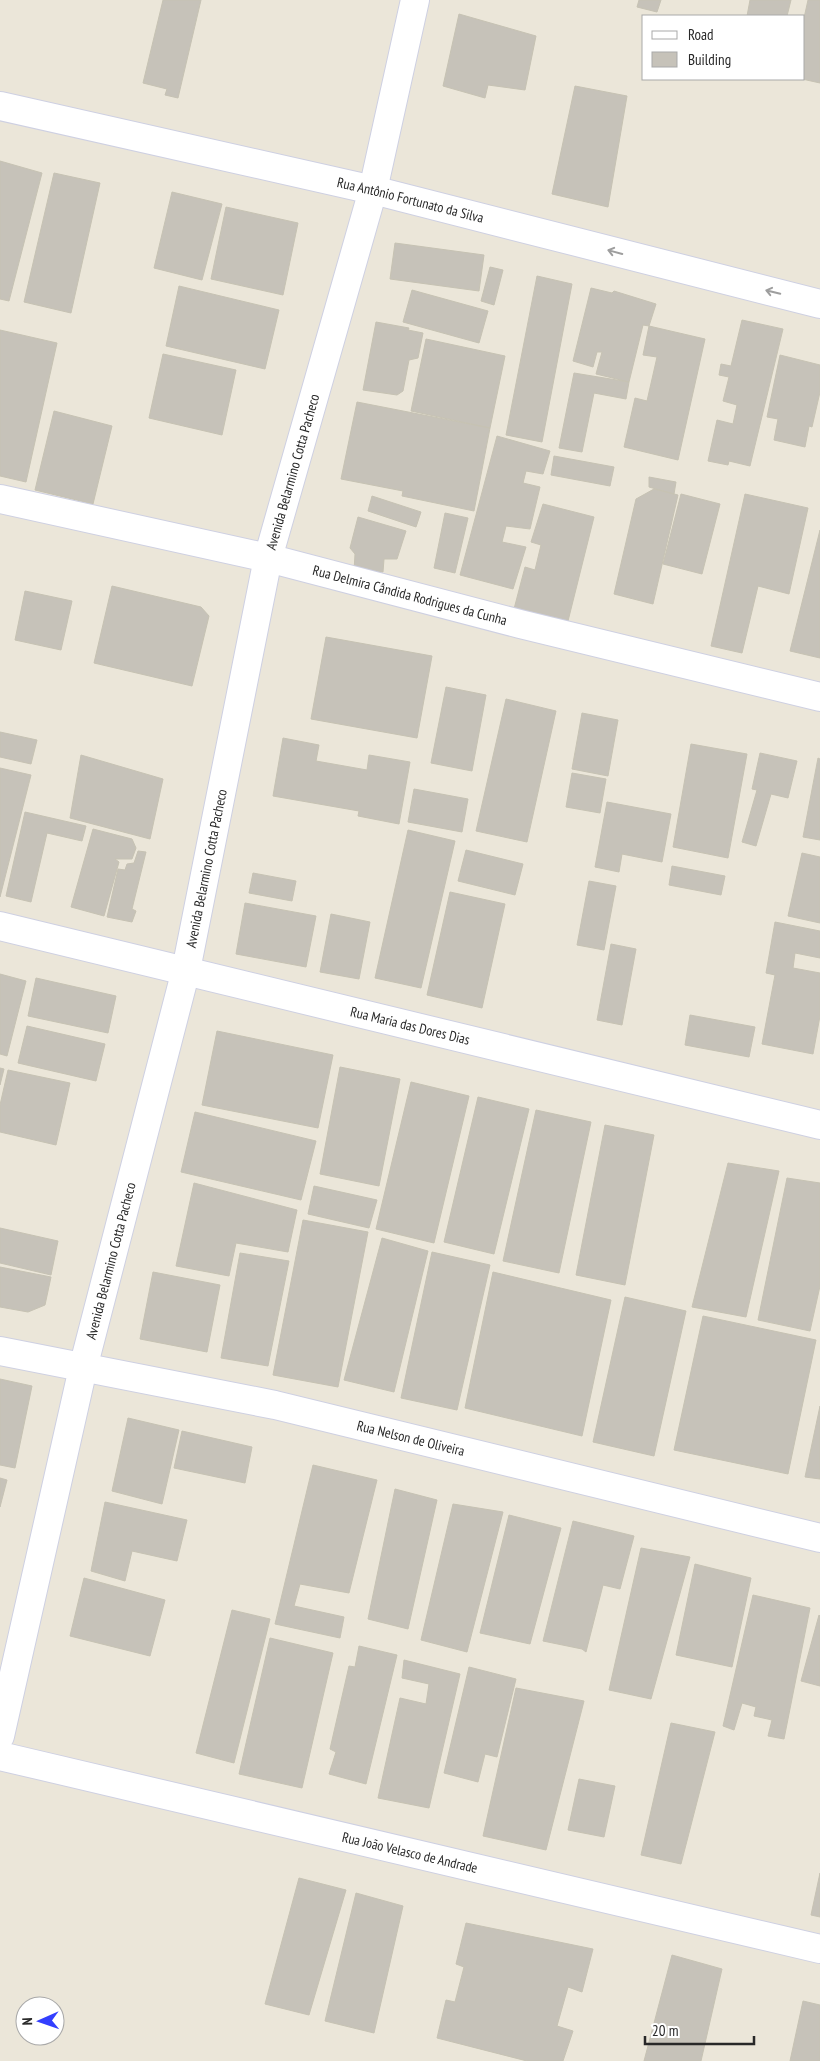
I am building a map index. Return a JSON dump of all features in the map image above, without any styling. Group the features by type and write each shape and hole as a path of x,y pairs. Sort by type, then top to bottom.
{"street":[{"name":"Avenida Belarmino Cotta Pacheco","path":"0,1736 83,1368 186,970 268,558 373,190 415,0"},
{"name":"Rua Antônio Fortunato da Silva","path":"0,106 373,190 820,304"},
{"name":"Rua Delmira Cândida Rodrigues da Cunha","path":"0,499 268,558 520,624 820,697"},
{"name":"Rua Maria das Dores Dias","path":"0,926 820,1126"},
{"name":"Rua Nelson de Oliveira","path":"0,1351 275,1405 820,1538"},
{"name":"Rua João Velasco de Andrade","path":"0,1756 820,1949"}],"building":[{"path":"163,0 201,0 178,98 165,95 167,89 143,83"},
{"path":"639,0 661,0 657,12 637,7"},
{"path":"750,0 791,0 787,15 747,15"},
{"path":"808,0 820,0 820,83 805,80 805,15"},
{"path":"459,14 536,36 525,90 488,85 485,98 443,86"},
{"path":"575,86 627,96 608,207 552,194"},
{"path":"0,161 42,173 9,301 0,299"},
{"path":"54,173 100,183 71,313 24,302"},
{"path":"172,192 222,204 202,280 154,268"},
{"path":"226,207 298,223 283,295 211,279"},
{"path":"395,243 484,255 479,291 390,279"},
{"path":"490,267 503,270 494,305 481,301"},
{"path":"537,276 572,284 542,442 506,435"},
{"path":"179,286 279,310 265,369 166,346"},
{"path":"591,288 612,293 614,291 656,304 649,326 643,325 629,382 596,374 602,352 597,352 593,367 573,361"},
{"path":"412,290 488,311 479,343 403,322"},
{"path":"742,320 783,329 750,466 729,461 728,465 708,461 717,420 733,424 737,405 723,401 729,377 719,375 721,364 731,366"},
{"path":"376,322 409,328 408,330 423,333 418,358 409,360 403,391 397,395 363,390"},
{"path":"649,326 705,339 678,460 624,447 635,398 647,401 657,357 643,355"},
{"path":"0,330 57,343 26,482 0,476"},
{"path":"426,339 505,356 490,428 411,411"},
{"path":"163,354 236,370 222,435 149,418"},
{"path":"780,355 820,365 820,392 812,427 809,426 805,447 774,440 778,419 767,417"},
{"path":"574,373 629,382 626,399 594,393 582,452 559,448"},
{"path":"357,402 490,428 474,511 402,496 403,491 341,479"},
{"path":"54,411 112,426 93,504 35,490"},
{"path":"497,436 550,451 543,474 526,471 523,483 540,487 530,529 506,526 502,542 526,547 513,589 460,575"},
{"path":"554,456 614,467 610,486 551,475"},
{"path":"649,477 676,482 674,494 649,487"},
{"path":"654,489 678,495 653,604 614,594 636,499"},
{"path":"681,494 720,504 702,574 663,564"},
{"path":"745,494 808,508 789,594 758,586 742,653 711,646"},
{"path":"372,496 421,512 416,527 368,511"},
{"path":"543,504 594,517 567,625 514,609 525,567 535,570 541,545 531,542"},
{"path":"445,513 468,518 455,573 434,568"},
{"path":"358,517 406,531 397,559 384,559 383,572 354,571 355,554 350,548"},
{"path":"820,530 820,658 790,651"},
{"path":"112,586 201,607 209,616 192,686 94,663"},
{"path":"25,591 72,601 61,650 15,640"},
{"path":"326,637 432,656 417,738 311,719"},
{"path":"446,687 486,695 472,771 431,763"},
{"path":"506,699 556,711 527,842 476,831"},
{"path":"582,713 618,720 608,776 572,769"},
{"path":"0,732 37,740 31,764 0,757"},
{"path":"283,738 319,745 316,761 367,770 369,755 410,762 399,824 358,816 359,811 273,796"},
{"path":"691,744 747,754 728,858 673,847"},
{"path":"760,753 797,761 788,798 771,794 756,846 742,842 757,790 752,789"},
{"path":"81,755 163,779 150,839 70,818"},
{"path":"818,758 820,759 820,840 803,837"},
{"path":"0,768 31,775 0,897"},
{"path":"572,773 606,779 600,813 566,807"},
{"path":"414,789 468,799 462,832 408,822"},
{"path":"607,802 671,814 662,862 622,854 619,872 595,867"},
{"path":"25,812 86,826 82,841 47,833 31,902 6,896"},
{"path":"93,829 132,839 136,848 132,859 115,859 119,862 104,916 71,907"},
{"path":"408,830 455,841 421,988 375,978"},
{"path":"466,850 523,864 515,895 458,881"},
{"path":"138,851 146,852 132,909 136,911 132,922 107,917 118,869 125,870 127,864 134,863"},
{"path":"802,853 820,857 820,923 788,916"},
{"path":"672,866 725,876 721,895 669,885"},
{"path":"253,873 296,881 292,901 249,893"},
{"path":"589,881 616,886 604,950 577,945"},
{"path":"450,892 505,904 482,1008 427,995"},
{"path":"245,903 316,916 306,967 236,954"},
{"path":"331,914 370,922 359,979 320,972"},
{"path":"775,922 820,931 820,958 795,953 793,968 820,973 820,1016 813,1054 762,1044 775,975 766,973"},
{"path":"611,944 636,949 622,1025 597,1020"},
{"path":"0,974 26,981 7,1056 0,1054"},
{"path":"36,978 116,996 108,1033 28,1016"},
{"path":"690,1015 755,1027 749,1057 685,1045"},
{"path":"27,1026 105,1044 96,1081 18,1063"},
{"path":"217,1031 333,1055 318,1128 202,1105"},
{"path":"340,1067 400,1079 379,1186 320,1174"},
{"path":"0,1068 4,1069 0,1085"},
{"path":"8,1070 70,1083 56,1145 0,1132 0,1105"},
{"path":"411,1082 469,1096 434,1243 376,1229"},
{"path":"478,1097 529,1109 494,1254 444,1242"},
{"path":"536,1110 591,1122 559,1273 503,1261"},
{"path":"195,1112 316,1141 301,1200 181,1172"},
{"path":"605,1125 654,1135 625,1285 576,1275"},
{"path":"728,1163 779,1171 746,1317 692,1307"},
{"path":"787,1178 820,1183 820,1286 810,1331 758,1320"},
{"path":"194,1183 297,1210 288,1252 236,1243 229,1276 176,1266"},
{"path":"314,1186 377,1200 369,1228 308,1214"},
{"path":"303,1220 368,1232 338,1387 273,1375"},
{"path":"0,1228 58,1241 51,1275 0,1263"},
{"path":"382,1238 428,1251 394,1392 344,1380"},
{"path":"432,1252 490,1265 457,1410 401,1398"},
{"path":"240,1253 289,1261 268,1366 221,1358"},
{"path":"0,1267 51,1277 45,1305 28,1312 0,1307"},
{"path":"153,1272 220,1285 207,1352 140,1339"},
{"path":"493,1272 611,1300 582,1436 465,1408"},
{"path":"625,1297 686,1311 654,1456 593,1442"},
{"path":"703,1316 816,1340 788,1474 674,1450"},
{"path":"0,1379 32,1386 15,1468 0,1465"},
{"path":"820,1406 820,1479 805,1477"},
{"path":"128,1418 179,1430 162,1504 112,1491"},
{"path":"182,1431 252,1447 245,1483 174,1468"},
{"path":"313,1465 377,1480 349,1593 300,1584 294,1606 344,1617 340,1638 275,1624"},
{"path":"0,1478 7,1480 0,1507"},
{"path":"395,1489 437,1500 408,1629 368,1619"},
{"path":"105,1502 187,1520 177,1561 132,1551 125,1581 91,1571"},
{"path":"453,1504 503,1512 467,1652 421,1640"},
{"path":"509,1515 561,1528 530,1644 480,1633"},
{"path":"573,1521 634,1536 620,1589 603,1585 586,1652 582,1649 543,1641"},
{"path":"641,1548 690,1557 651,1699 609,1690"},
{"path":"695,1564 751,1578 732,1667 676,1655"},
{"path":"84,1578 165,1600 150,1656 70,1636"},
{"path":"753,1595 810,1608 784,1739 768,1736 772,1720 754,1716 756,1707 742,1703 734,1730 723,1726"},
{"path":"232,1610 270,1619 234,1763 196,1753"},
{"path":"820,1616 820,1686 801,1681"},
{"path":"270,1638 333,1653 302,1788 239,1774"},
{"path":"359,1646 397,1655 366,1784 329,1774 336,1752 330,1749 349,1666 355,1667"},
{"path":"404,1660 460,1674 429,1808 378,1798 400,1698 426,1704 429,1684 402,1678"},
{"path":"469,1667 516,1679 497,1757 485,1754 478,1782 444,1773"},
{"path":"516,1688 584,1701 546,1850 483,1836"},
{"path":"671,1723 715,1732 681,1864 641,1855"},
{"path":"579,1779 615,1786 604,1837 568,1830"},
{"path":"820,1873 820,1917 811,1915"},
{"path":"299,1878 346,1890 309,2015 265,2004"},
{"path":"356,1893 403,1906 374,2033 325,2021"},
{"path":"466,1923 593,1949 582,1992 568,1987 557,2026 573,2031 563,2061 527,2061 437,2038 446,2000 455,2002 464,1967 456,1964"},
{"path":"672,1955 722,1969 701,2061 644,2061"},
{"path":"803,2001 820,2005 820,2061 790,2061"}]}
